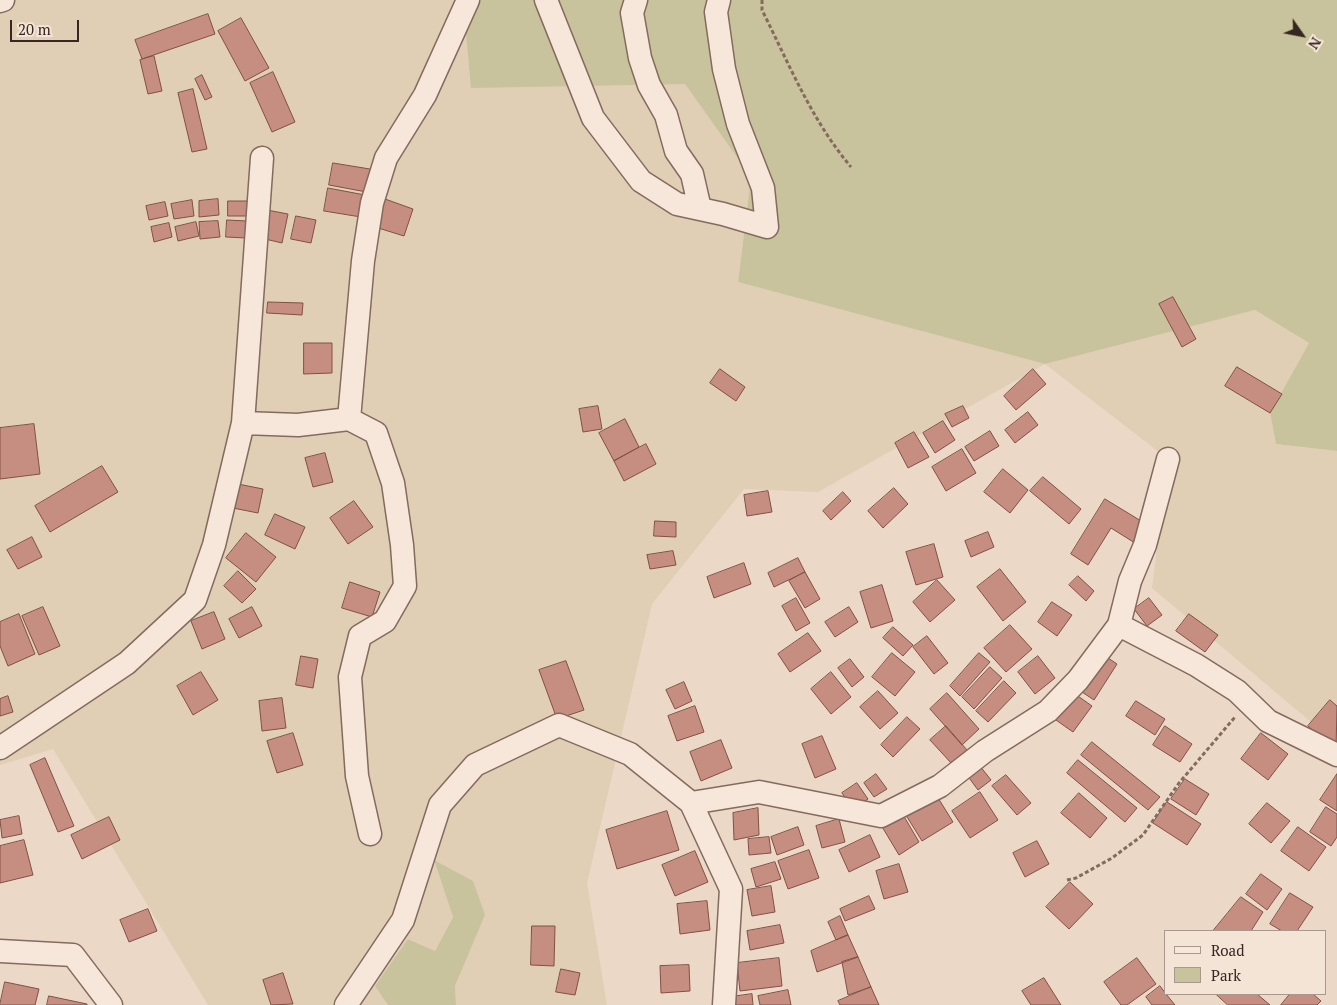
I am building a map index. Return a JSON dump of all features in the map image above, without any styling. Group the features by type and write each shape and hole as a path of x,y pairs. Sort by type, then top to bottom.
{"street":[{"path":"349,419 363,261 372,203 386,158 425,95 468,0"},
{"path":"546,0 593,118 641,181 677,204 767,227 763,188 738,124 724,69 716,12 719,0"},
{"path":"636,0 632,13 640,58 649,85 666,115 676,151 692,174 700,209"},
{"path":"0,748 127,663 195,600 214,544 243,423 262,158"},
{"path":"243,423 298,425 349,419 376,433 393,483 404,586 385,622 360,636 350,677 357,776 370,834"},
{"path":"691,803 759,792 881,816 940,786 986,751 1048,711 1078,680 1119,625 1130,581 1145,545 1168,459"},
{"path":"1119,625 1196,666 1237,691 1268,721 1337,755"},
{"path":"346,1005 403,920 440,805 474,765 559,725 630,754 691,803 731,889 724,1005"},
{"path":"0,951 73,955 111,1005"}],"path":[{"path":"762,0 762,10 802,91 831,143 851,166"},
{"path":"1067,880 1076,878 1112,858 1143,835 1179,783 1248,702"}],"shaded area":[{"path":"0,0 463,0 685,84 751,177 738,282 1045,364 818,492 744,489 652,604 587,883 607,1005 456,1005 455,986 485,915 434,861 453,916 435,951 409,939 375,986 388,1005 208,1005 53,749 0,765"},
{"path":"1255,310 1309,343 1270,413 1276,444 1337,451 1337,744 1152,588 1168,459 1045,364"}],"green space":[{"path":"463,0 1337,0 1337,451 1276,444 1270,413 1309,343 1255,310 1045,364 738,282 751,177 685,84 471,88"},
{"path":"434,860 473,881 485,915 455,986 456,1005 388,1005 375,986 408,939 435,951 453,917"}],"building":[{"path":"208,14 215,34 142,59 135,40"},
{"path":"241,18 269,68 245,81 218,31"},
{"path":"154,56 162,91 148,94 140,60"},
{"path":"273,72 295,122 272,132 250,83"},
{"path":"202,75 212,97 205,100 195,79"},
{"path":"193,89 207,149 192,152 178,93"},
{"path":"333,163 376,170 372,193 329,185"},
{"path":"328,188 365,195 361,217 324,211"},
{"path":"218,199 219,215 199,217 199,201"},
{"path":"385,199 413,209 404,236 375,227"},
{"path":"192,200 194,216 174,219 171,204"},
{"path":"228,201 250,201 250,216 228,216"},
{"path":"165,202 168,216 149,220 146,206"},
{"path":"267,210 288,214 282,243 261,238"},
{"path":"296,216 316,220 311,243 291,239"},
{"path":"227,220 247,221 246,238 226,237"},
{"path":"218,221 220,237 200,239 199,222"},
{"path":"196,222 199,236 178,241 175,227"},
{"path":"169,223 172,237 154,242 151,227"},
{"path":"1173,297 1196,339 1182,347 1159,304"},
{"path":"268,302 303,303 302,315 267,313"},
{"path":"304,343 332,343 332,373 304,374"},
{"path":"1237,367 1282,394 1270,413 1225,386"},
{"path":"720,369 745,387 736,401 710,383"},
{"path":"1033,369 1046,384 1016,410 1004,396"},
{"path":"598,406 602,429 583,432 579,409"},
{"path":"963,406 969,418 952,427 945,414"},
{"path":"1028,412 1038,425 1015,443 1005,430"},
{"path":"625,419 639,447 614,461 599,433"},
{"path":"943,421 955,440 935,453 923,433"},
{"path":"34,424 40,474 0,479 0,428"},
{"path":"990,431 999,446 974,461 965,447"},
{"path":"914,432 929,457 908,468 895,443"},
{"path":"646,444 656,464 624,481 614,461"},
{"path":"962,449 976,473 946,491 932,467"},
{"path":"325,453 333,482 313,487 305,458"},
{"path":"102,466 118,492 50,532 35,506"},
{"path":"1003,469 1028,490 1010,513 984,492"},
{"path":"1043,477 1081,509 1069,524 1030,491"},
{"path":"233,483 263,489 258,513 228,507"},
{"path":"894,488 908,504 883,528 868,511"},
{"path":"768,491 772,512 747,516 744,495"},
{"path":"843,492 851,501 831,520 823,511"},
{"path":"1105,499 1146,524 1135,543 1111,528 1088,565 1071,554"},
{"path":"354,501 373,527 348,544 330,518"},
{"path":"275,514 305,527 295,549 265,535"},
{"path":"655,521 676,522 676,537 654,536"},
{"path":"988,532 994,547 971,557 965,541"},
{"path":"246,533 276,557 256,582 226,558"},
{"path":"32,537 42,557 18,569 7,550"},
{"path":"934,544 943,577 916,585 906,552"},
{"path":"673,551 676,565 650,569 647,555"},
{"path":"798,558 805,572 774,587 768,573"},
{"path":"744,563 751,584 714,598 707,577"},
{"path":"1000,569 1026,602 1003,621 977,587"},
{"path":"238,571 256,589 242,603 224,586"},
{"path":"805,572 820,599 805,608 789,581"},
{"path":"1078,576 1094,591 1086,601 1069,585"},
{"path":"937,580 955,600 930,622 913,602"},
{"path":"350,582 380,592 372,617 342,608"},
{"path":"882,585 893,621 871,628 860,592"},
{"path":"796,598 810,623 796,631 782,606"},
{"path":"1149,598 1162,615 1147,626 1134,609"},
{"path":"1052,602 1072,615 1057,636 1038,622"},
{"path":"43,607 60,646 39,655 22,616"},
{"path":"252,607 262,626 239,638 229,619"},
{"path":"849,607 858,622 835,637 825,622"},
{"path":"214,612 225,639 202,649 191,621"},
{"path":"19,614 35,654 8,666 0,646 0,622"},
{"path":"1189,614 1218,635 1205,652 1176,631"},
{"path":"1010,625 1032,649 1006,672 984,648"},
{"path":"893,627 913,645 903,656 883,638"},
{"path":"808,633 821,651 790,672 778,654"},
{"path":"927,636 948,663 934,674 913,647"},
{"path":"892,653 915,672 895,696 872,677"},
{"path":"979,653 990,662 960,696 950,686"},
{"path":"1102,654 1117,664 1094,700 1079,690"},
{"path":"301,656 318,659 313,688 296,685"},
{"path":"1038,656 1055,678 1035,694 1018,672"},
{"path":"850,659 864,677 852,687 838,668"},
{"path":"566,661 584,710 557,719 539,670"},
{"path":"990,667 1002,678 974,709 962,697"},
{"path":"201,672 218,700 193,715 177,686"},
{"path":"831,672 851,697 831,714 811,689"},
{"path":"1004,681 1016,693 988,722 976,711"},
{"path":"684,682 692,701 675,709 666,690"},
{"path":"878,691 898,713 880,729 860,707"},
{"path":"947,693 979,729 962,745 930,709"},
{"path":"1075,694 1092,706 1073,732 1056,720"},
{"path":"8,696 13,712 0,716 0,699"},
{"path":"282,698 286,728 262,731 259,701"},
{"path":"1330,700 1337,706 1336,751 1308,726"},
{"path":"1136,701 1165,719 1155,735 1126,716"},
{"path":"695,706 704,732 677,741 668,716"},
{"path":"907,717 920,729 893,757 881,745"},
{"path":"946,726 967,750 952,764 930,740"},
{"path":"1165,726 1192,744 1180,762 1153,745"},
{"path":"293,733 303,765 277,773 267,741"},
{"path":"1261,733 1288,754 1268,780 1241,759"},
{"path":"822,736 836,769 815,778 802,744"},
{"path":"721,740 732,768 701,781 690,752"},
{"path":"1092,742 1160,797 1148,810 1081,755"},
{"path":"45,758 74,826 58,832 30,765"},
{"path":"1078,760 1137,808 1125,822 1067,773"},
{"path":"976,761 991,780 978,790 964,771"},
{"path":"876,774 887,789 874,797 864,783"},
{"path":"1337,774 1337,811 1320,800"},
{"path":"1006,775 1031,803 1017,815 992,786"},
{"path":"1185,779 1209,794 1196,815 1171,799"},
{"path":"857,783 868,799 853,809 842,793"},
{"path":"980,792 998,820 970,838 952,811"},
{"path":"935,793 953,822 922,841 904,812"},
{"path":"1079,793 1107,818 1090,838 1061,813"},
{"path":"1167,802 1201,824 1187,845 1153,823"},
{"path":"1267,803 1290,821 1271,843 1249,824"},
{"path":"1326,807 1337,814 1337,837 1331,846 1310,832"},
{"path":"758,808 759,835 734,840 733,813"},
{"path":"667,811 679,850 617,869 606,830"},
{"path":"902,813 919,842 899,855 881,825"},
{"path":"19,816 22,834 2,838 0,820"},
{"path":"109,817 120,840 82,859 71,835"},
{"path":"839,819 845,842 822,848 816,826"},
{"path":"798,827 804,845 777,855 771,837"},
{"path":"1298,827 1326,847 1309,871 1281,851"},
{"path":"870,835 880,857 849,872 839,850"},
{"path":"769,837 771,853 749,855 748,839"},
{"path":"24,840 33,875 0,883 0,846"},
{"path":"1037,841 1049,864 1025,877 1013,853"},
{"path":"809,850 819,878 788,889 778,861"},
{"path":"695,851 708,882 675,896 662,865"},
{"path":"775,862 781,879 756,887 751,869"},
{"path":"899,864 908,892 884,899 876,871"},
{"path":"1261,874 1282,889 1267,910 1246,894"},
{"path":"1070,882 1093,904 1069,929 1046,907"},
{"path":"771,886 775,912 752,916 747,890"},
{"path":"1290,893 1313,907 1298,930 1280,930 1270,924"},
{"path":"869,896 875,909 845,921 840,909"},
{"path":"1241,897 1263,912 1252,930 1214,930"},
{"path":"707,901 710,930 680,934 677,904"},
{"path":"148,909 157,931 129,942 120,920"},
{"path":"840,916 848,935 836,940 828,922"},
{"path":"780,925 784,943 750,950 747,931"},
{"path":"532,926 555,926 554,966 531,965"},
{"path":"848,935 858,957 817,972 811,951"},
{"path":"858,957 871,987 848,995 842,962"},
{"path":"779,958 782,986 740,991 737,963"},
{"path":"1137,958 1156,984 1127,1005 1121,1005 1104,982"},
{"path":"689,965 690,991 661,993 660,966"},
{"path":"561,969 580,973 575,995 556,992"},
{"path":"283,973 293,1004 271,1005 263,980"},
{"path":"1044,978 1061,1005 1031,1005 1022,991"},
{"path":"5,982 39,989 35,1005 0,1005"},
{"path":"1160,986 1164,991 1164,995 1167,995 1175,1005 1152,1005 1146,997"},
{"path":"871,987 879,1005 840,1005 838,1001"},
{"path":"788,990 791,1005 760,1005 758,996"},
{"path":"752,994 753,1005 732,1005 731,997"},
{"path":"1217,995 1258,995 1270,1005 1228,1005"},
{"path":"1289,995 1314,995 1321,1001 1317,1005 1281,1005"},
{"path":"49,996 87,1004 87,1005 47,1005"}]}
